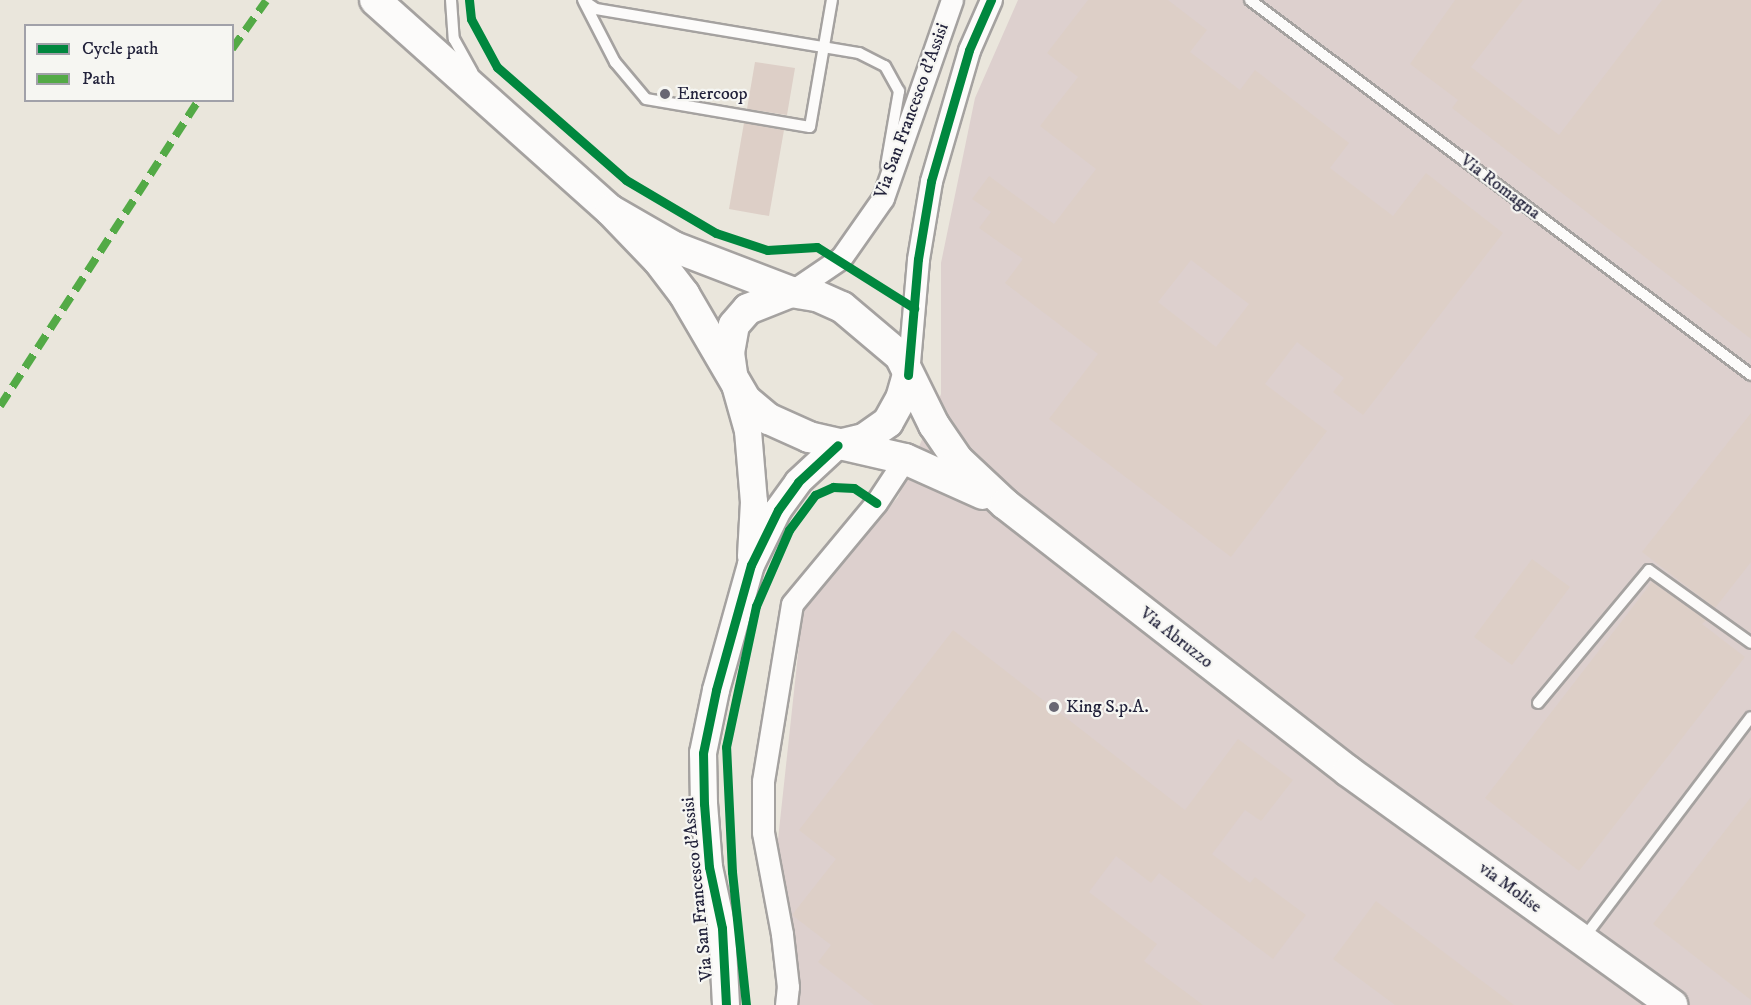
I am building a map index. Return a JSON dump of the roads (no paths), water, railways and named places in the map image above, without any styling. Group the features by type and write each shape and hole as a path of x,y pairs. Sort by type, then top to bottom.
{"main road":[{"path":"375,0 610,210 684,294 746,400 769,419 838,444 864,439 888,422 901,399 908,375 900,356 842,307 817,296 791,292 674,247 610,210"},
{"path":"390,0 412,33"},
{"path":"733,379 729,353 734,326 748,309 791,292"},
{"name":"Via Abruzzo","path":"908,375 958,460 1005,504 1348,771"},
{"name":"Via Abruzzo","path":"838,444 905,459 1005,504"},
{"name":"via Molise","path":"1348,771 1580,943 1673,1005"}],"street":[{"name":"Via San Francesco d'Assisi","path":"791,292 841,258 883,198 952,0"},
{"name":"Via San Francesco d'Assisi","path":"908,375 918,259 931,181 969,50 992,0"},
{"name":"Via San Francesco d'Assisi","path":"733,379 748,431 754,502 751,565"},
{"name":"Via San Francesco d'Assisi","path":"726,1005 722,928 709,867 703,753 716,690 751,565 778,510 798,482 838,444"},
{"path":"786,1005 788,987 782,934 764,832 763,781 792,604 876,502 905,459"}],"lane":[{"path":"451,0 454,39 488,101"},
{"path":"584,1 615,62 646,99 810,127 832,0"},
{"name":"Via Romagna","path":"1250,0 1751,375"},
{"path":"584,1 596,9 859,53 885,66 899,91 890,132 883,198"},
{"path":"1538,703 1649,570 1751,643"},
{"path":"1580,943 1751,717"}],"place":[{"name":"Enercoop","path":"665,94"},
{"name":"King S.p.A.","path":"1054,707"}]}
